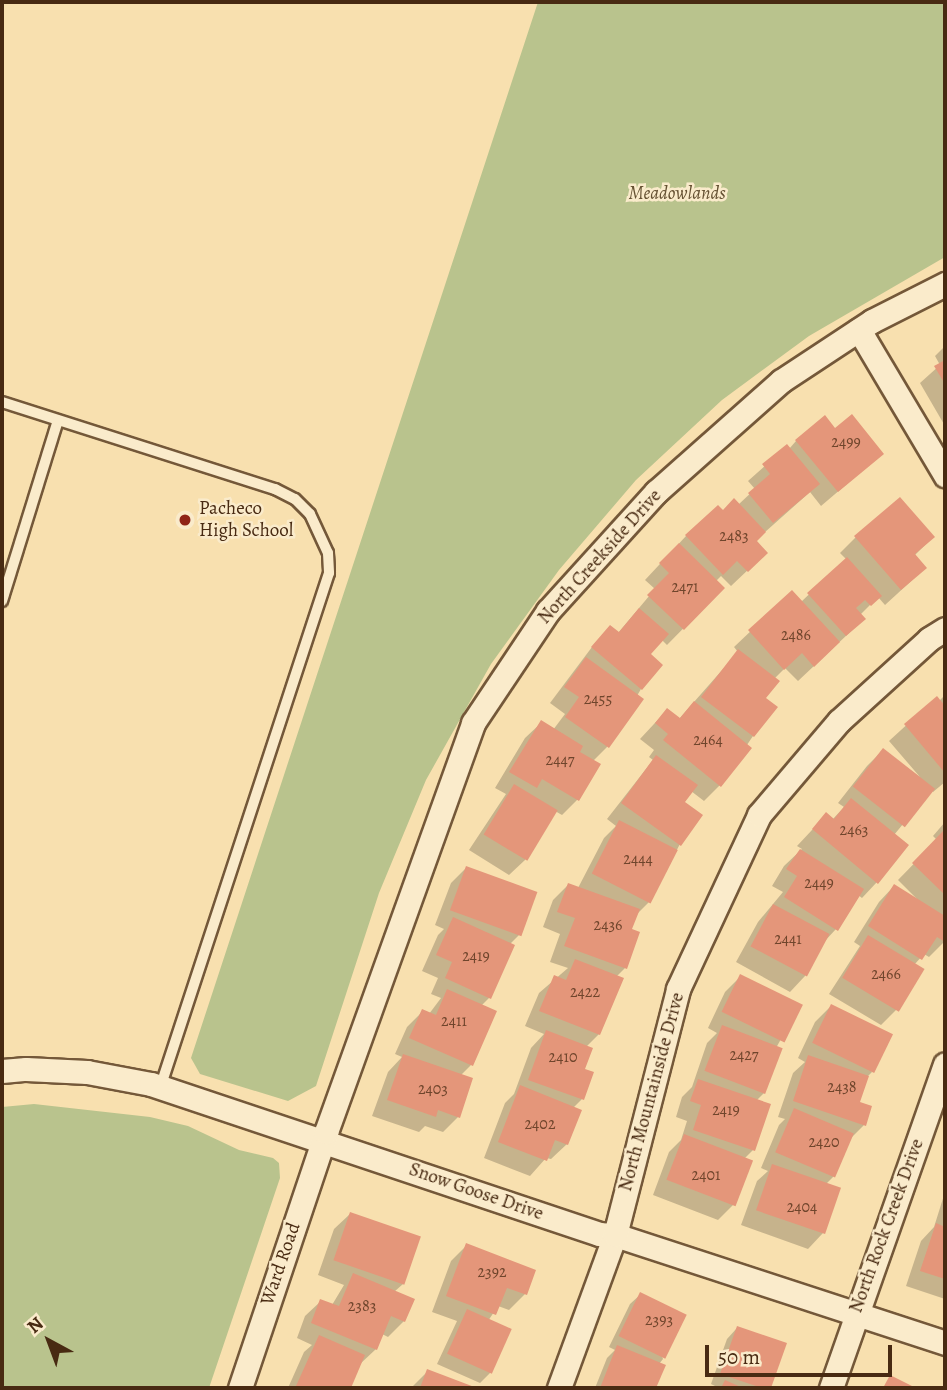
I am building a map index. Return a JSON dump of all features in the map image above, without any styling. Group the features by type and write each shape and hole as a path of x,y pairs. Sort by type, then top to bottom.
{"street":[{"name":"North Creekside Drive","path":"323,1140 473,723 548,611 656,492 781,381 859,330 945,284"},
{"path":"859,330 945,475"},
{"name":"North Mountainside Drive","path":"559,1388 615,1235 678,989 759,815 839,721 929,639 945,629"},
{"name":"North Rock Creek Drive","path":"831,1388 945,1064"},
{"name":"Snow Goose Drive","path":"2,1071 26,1069 87,1072 160,1088 599,1234 615,1235 945,1343"},
{"name":"Ward Road","path":"240,1388 323,1140"}],"lane":[{"path":"2,402 275,489 295,499 310,514 322,534 328,553 329,573 160,1088"},
{"path":"2,601 58,420"}],"green space":[{"name":"Meadowlands","path":"538,2 945,2 945,257 809,336 722,400 636,480 559,570 491,664 426,780 379,893 316,1086 288,1101 200,1074 191,1058"},
{"path":"34,1104 150,1117 188,1126 239,1150 273,1158 279,1163 280,1178 209,1388 2,1388 2,1107"}],"building":[{"path":"945,360 945,384 934,366"},
{"path":"852,414 884,454 838,492 795,440 825,415 835,428"},
{"path":"787,444 820,484 773,523 748,493 770,474 762,464"},
{"path":"900,497 935,537 915,554 927,568 901,590 854,536"},
{"path":"734,498 766,532 757,541 768,553 748,572 737,561 723,575 685,535 718,505 723,510"},
{"path":"679,543 725,588 684,630 647,595 669,573 659,563"},
{"path":"847,557 882,596 871,606 865,600 856,608 866,619 846,636 807,593"},
{"path":"792,590 840,642 814,667 802,653 784,670 748,630"},
{"path":"639,608 669,634 651,654 663,665 642,690 591,647 610,625 619,632"},
{"path":"738,649 780,681 766,698 778,707 754,737 701,697"},
{"path":"586,657 644,699 609,748 565,717 579,697 564,687"},
{"path":"937,696 945,706 945,773 904,724"},
{"path":"694,701 752,748 721,787 663,740 668,734 655,723 667,708 680,718"},
{"path":"541,720 583,746 580,752 601,764 579,801 542,779 537,788 509,772"},
{"path":"883,748 935,789 905,827 853,787"},
{"path":"656,755 698,785 685,802 703,815 681,846 621,803"},
{"path":"514,784 558,810 527,861 484,835"},
{"path":"851,798 909,845 878,884 812,829 826,812 834,819"},
{"path":"619,820 678,850 651,903 592,873"},
{"path":"945,829 945,895 912,863"},
{"path":"800,849 864,889 838,931 784,897 797,876 786,869"},
{"path":"466,866 537,892 521,936 450,910"},
{"path":"568,883 640,909 632,929 640,932 627,969 564,946 575,918 557,912"},
{"path":"894,884 945,916 945,942 937,937 922,960 868,926"},
{"path":"773,904 830,934 807,976 750,946"},
{"path":"453,917 515,945 491,999 445,978 452,962 436,955"},
{"path":"868,935 925,969 899,1012 842,978"},
{"path":"575,959 624,978 600,1035 539,1011 554,975 566,980"},
{"path":"740,974 803,1005 785,1042 722,1012"},
{"path":"447,989 497,1011 473,1066 409,1038 422,1009 436,1015"},
{"path":"831,1004 893,1034 874,1073 812,1043"},
{"path":"722,1025 783,1048 765,1094 704,1071"},
{"path":"546,1030 593,1048 585,1069 594,1072 584,1100 528,1080"},
{"path":"403,1054 473,1078 460,1118 438,1110 436,1117 387,1100"},
{"path":"808,1055 869,1076 860,1102 872,1106 866,1126 793,1101"},
{"path":"698,1079 771,1104 755,1151 693,1130 701,1105 690,1101"},
{"path":"520,1085 582,1110 568,1145 555,1140 547,1161 498,1142"},
{"path":"794,1108 854,1133 835,1178 775,1152"},
{"path":"684,1134 753,1161 736,1206 666,1180"},
{"path":"772,1164 841,1188 825,1234 756,1210"},
{"path":"350,1212 421,1236 404,1285 333,1260"},
{"path":"936,1223 945,1227 945,1279 920,1271"},
{"path":"466,1243 536,1270 527,1295 507,1288 496,1315 446,1296"},
{"path":"353,1273 415,1299 405,1322 391,1316 377,1350 311,1323 320,1299 339,1306"},
{"path":"640,1292 687,1315 665,1359 619,1336"},
{"path":"467,1309 512,1329 492,1374 447,1354"},
{"path":"737,1326 787,1343 771,1388 762,1388 720,1374"},
{"path":"319,1335 365,1355 351,1388 296,1386"},
{"path":"617,1345 666,1365 656,1388 600,1388"},
{"path":"427,1369 477,1388 420,1388"},
{"path":"890,1375 916,1388 883,1388"},
{"path":"725,1380 743,1388 721,1388"}],"place":[{"name":"Pacheco High School","path":"185,520"}]}
